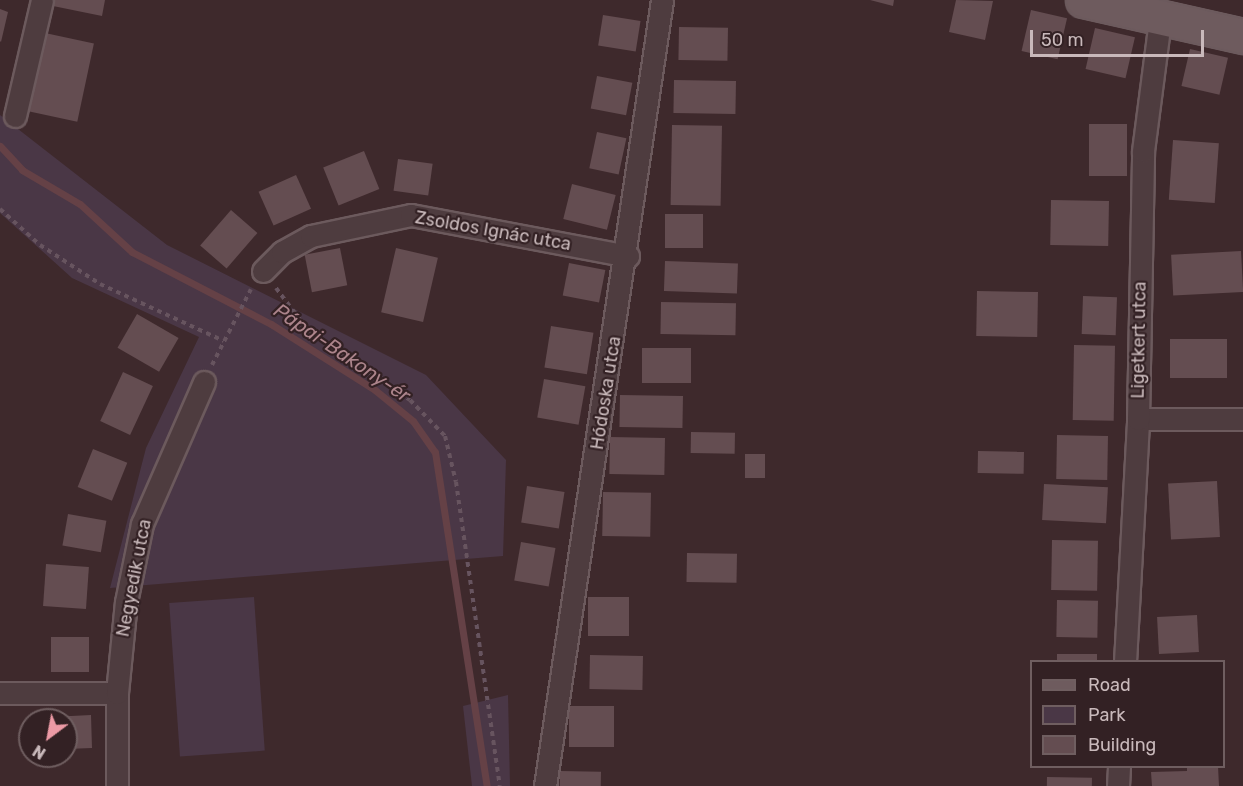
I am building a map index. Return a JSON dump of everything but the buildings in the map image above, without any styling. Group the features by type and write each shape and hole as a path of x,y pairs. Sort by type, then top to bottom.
{"main road":[{"path":"1083,0 1160,20 1243,36"}],"street":[{"path":"15,116 42,0"},
{"name":"Hódoska utca","path":"546,786 628,256 662,0"},
{"name":"Ligetkert utca","path":"1125,660 1138,419 1143,151 1160,20"},
{"name":"Zsoldos Ignác utca","path":"257,279 282,252 311,236 411,215 628,256"},
{"name":"Negyedik utca","path":"117,786 117,693 126,602 142,524 204,382"},
{"path":"1138,419 1243,419"},
{"path":"0,693 117,693"},
{"path":"1118,786 1119,768"}],"path":[{"path":"0,209 40,245 100,284 224,341 257,279 310,333 410,400 445,436 456,482 500,786"}],"green space":[{"path":"0,115 167,245 426,375 506,460 503,556 110,588 146,448 199,337 72,278 0,213"},
{"path":"254,597 265,751 180,757 169,603"},
{"path":"508,695 510,786 472,786 463,706"}],"waterway":[{"name":"Pápai-Bakony-ér","path":"0,146 22,170 80,204 132,252 271,324 375,390 413,421 435,452 487,786"}]}
